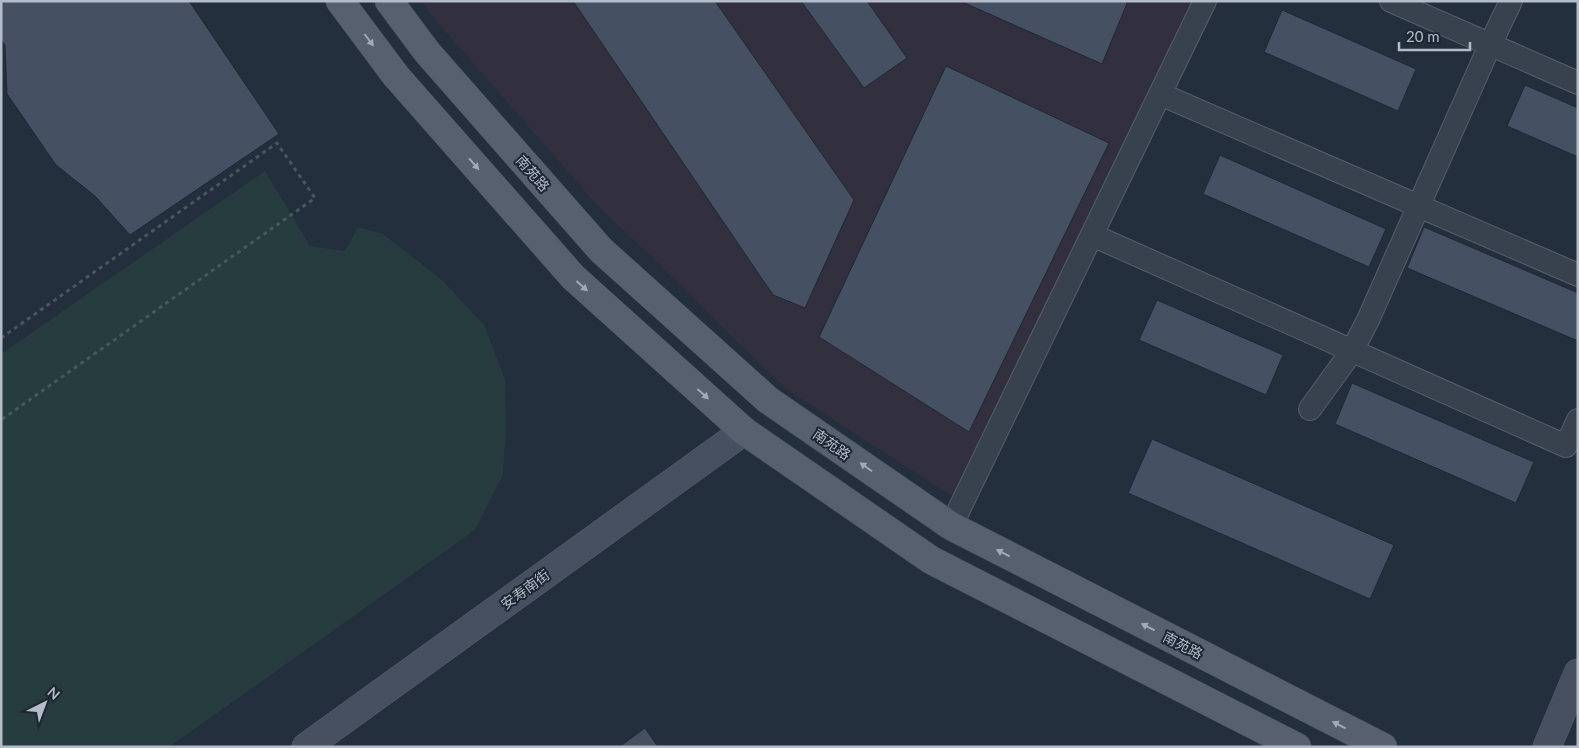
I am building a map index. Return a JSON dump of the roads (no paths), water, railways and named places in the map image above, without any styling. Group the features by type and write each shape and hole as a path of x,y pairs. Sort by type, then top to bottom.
{"main road":[{"path":"340,1 396,76 573,277 744,432 931,560 1297,747"},
{"name":"南苑路","path":"389,1 426,52 601,250 768,400 951,526 1383,747"}],"street":[{"path":"951,526 1204,1"},
{"path":"1391,1 1578,83"},
{"path":"1310,409 1352,351 1368,320 1511,1"},
{"path":"1160,94 1578,275"},
{"path":"1092,235 1566,446 1578,420"},
{"name":"安寿南街","path":"306,747 744,432"},
{"path":"1547,747 1578,673"}]}
